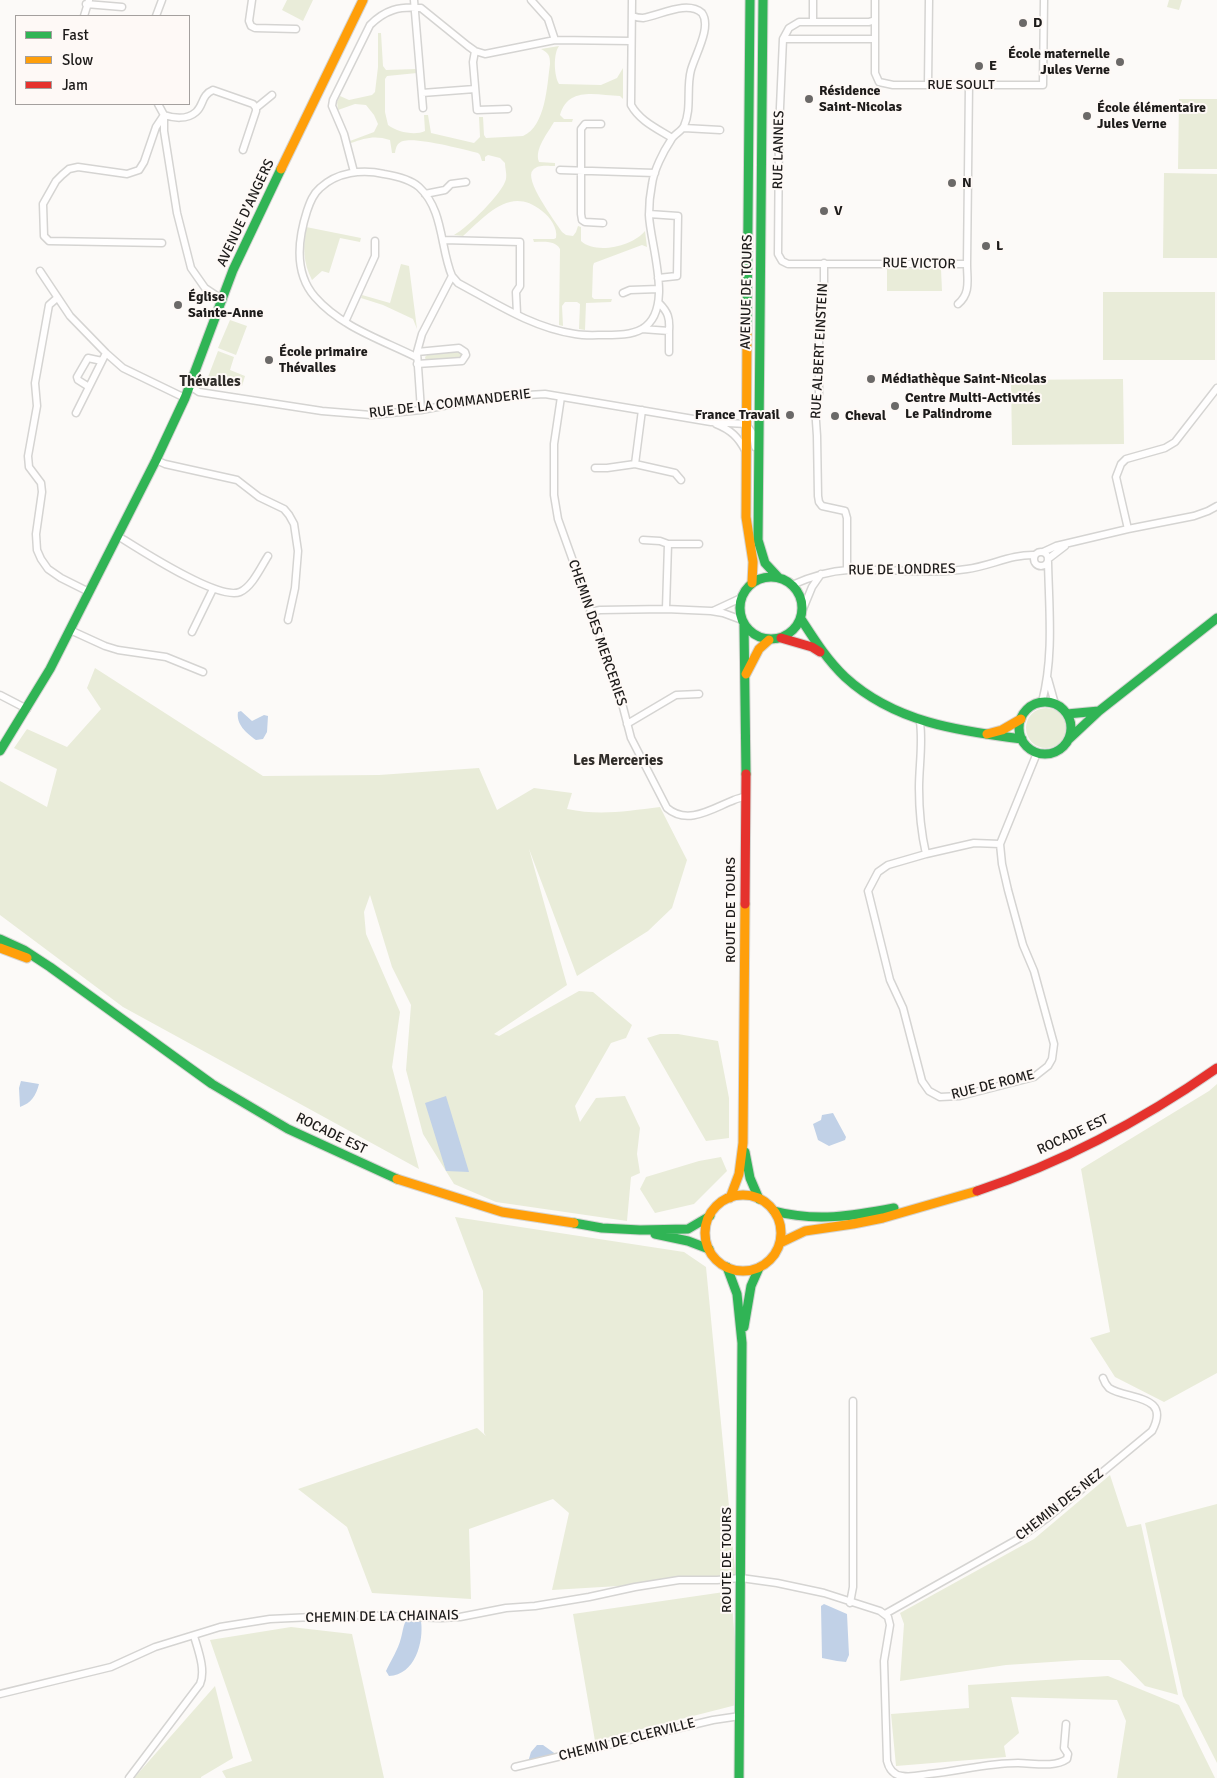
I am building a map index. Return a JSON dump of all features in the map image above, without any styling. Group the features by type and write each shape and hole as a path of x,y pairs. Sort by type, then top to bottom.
{"main road":[{"name":"AVENUE D'ANGERS","path":"0,751 50,669 186,398 233,270 363,0"},
{"name":"AVENUE DE TOURS","path":"750,0 746,517 753,562 752,583"},
{"name":"AVENUE DE TOURS","path":"763,0 761,298 757,503 758,540 765,563 778,577"},
{"path":"764,577 778,577 792,585 798,592 802,600 802,614 796,627 789,634 770,640 756,636 743,623 740,613 741,598 745,590 752,583 764,577"},
{"path":"802,614 826,656"},
{"path":"1021,719 1020,732 1026,745 1037,753 1054,753 1060,750 1099,711 1217,618"},
{"name":"ROUTE DE TOURS","path":"730,1198 739,1174 743,1144 746,796 743,623"},
{"path":"781,638 812,647 826,656 872,700 892,711 920,722 953,730 1022,739"},
{"name":"ROUTE DE TOURS","path":"744,677 759,649 770,640"},
{"path":"982,735 1002,730 1021,719 1029,708 1042,702 1055,704 1067,714 1071,722 1069,739"},
{"path":"1067,714 1099,711"},
{"name":"ROCADE EST","path":"0,939 24,950 50,967 212,1084 288,1129 388,1176 502,1212 602,1228 640,1230 688,1229 710,1216"},
{"name":"ROCADE EST","path":"0,948 50,967"},
{"name":"ROCADE EST","path":"780,1243 802,1232 865,1222 914,1210 971,1193 1011,1178 1084,1148 1156,1109 1217,1068"},
{"name":"ROUTE DE TOURS","path":"743,1144 750,1178 759,1199"},
{"path":"746,1196 759,1199 774,1211 779,1221 780,1243 776,1253 759,1268 742,1271 726,1267 709,1249 706,1232 710,1216 715,1208 730,1198 746,1196"},
{"name":"ROCADE EST","path":"774,1211 800,1218 826,1218 930,1204"},
{"name":"ROCADE EST","path":"640,1230 688,1241 709,1249"},
{"name":"ROUTE DE TOURS","path":"726,1267 733,1277 737,1288 742,1343 739,1778"},
{"name":"ROUTE DE TOURS","path":"742,1343 751,1286 759,1268"}],"street":[{"path":"156,15 162,0"},
{"path":"252,0 251,26 255,28 296,29"},
{"path":"414,0 423,108"},
{"path":"531,0 548,19 555,40"},
{"path":"632,0 631,105 644,122 672,138"},
{"path":"813,0 813,22"},
{"path":"782,39 874,39 875,0"},
{"path":"928,85 929,0"},
{"name":"RUE SOULT","path":"874,39 875,73 879,82 893,86 1043,85 1044,0"},
{"path":"84,15 88,2 122,7"},
{"path":"417,364 462,361 466,355 459,348 417,354 336,318 314,296 303,275 300,259 301,229 313,195 327,182 344,174 354,172 380,172 419,186 434,208 449,269 458,283 517,314 551,329 577,334 626,334 642,329 651,322 659,303 658,278 649,214 652,184 655,173 672,138 684,128 690,72 706,25 705,19 697,8 689,5 681,5 641,18 632,16"},
{"path":"354,172 344,134 332,106 333,100 370,25 379,15 395,9 420,8 474,51 485,54 555,40 631,41"},
{"path":"782,39 789,28 799,22 869,22 875,20"},
{"name":"RUE LANNES","path":"782,39 779,119 778,254 782,261"},
{"path":"474,51 473,62 477,110 508,109"},
{"name":"RUE VICTOR","path":"782,261 788,264 967,264 969,84"},
{"path":"422,93 475,89"},
{"path":"164,115 180,118 189,116 196,112 206,93 212,90 253,104 256,108"},
{"path":"243,150 256,108 272,95"},
{"path":"159,105 164,115 164,131 176,213 191,268 205,288 223,300"},
{"path":"162,243 49,241 44,236 43,204 56,181 69,169 78,167 126,174 139,170 144,162 156,127 164,115"},
{"path":"601,124 585,124 581,129 581,172 582,220 603,223"},
{"path":"684,128 720,130"},
{"path":"560,170 655,173"},
{"path":"425,194 445,190 450,184 466,182"},
{"path":"649,214 678,216 677,276 658,278"},
{"path":"443,240 520,242 520,286 516,292 517,314"},
{"path":"345,322 375,256 374,241"},
{"name":"RUE ALBERT EINSTEIN","path":"824,263 824,290 819,314 819,394 815,407 818,496 822,506 845,512 847,518 847,570"},
{"path":"958,304 966,297 967,264"},
{"path":"40,271 70,316 106,353 124,368 186,398"},
{"path":"421,410 417,354 422,334 452,276"},
{"path":"623,293 630,290 659,289"},
{"path":"57,298 49,305 35,383 37,406 28,463 41,482 42,492 36,534 37,550 40,559 48,569 89,592"},
{"path":"659,303 667,311 670,318 669,352"},
{"path":"642,329 670,331"},
{"path":"76,413 106,353"},
{"path":"89,387 78,380 77,377 88,358 102,361"},
{"name":"RUE DE LA COMMANDERIE","path":"190,386 199,392 322,412 371,415 421,410 492,397 545,394 711,422 746,424"},
{"path":"1128,528 1116,477 1121,464 1126,459 1165,448 1175,442 1217,388"},
{"name":"CHEMIN DES MERCERIES","path":"562,397 554,444 554,495 558,519 617,684 631,738 667,808 673,814 683,816 699,814 746,796"},
{"path":"635,464 642,410"},
{"name":"RUE DE LA COMMANDERIE","path":"711,422 730,430 739,439 746,451"},
{"path":"746,424 753,434 755,442 757,503"},
{"path":"156,460 165,464 237,480 259,497 284,510 289,515 294,524 298,551 296,588 288,620"},
{"path":"595,468 635,464 675,474 681,480"},
{"path":"1049,587 1036,561 1039,552 1128,528 1194,516 1217,506"},
{"path":"118,536 161,563 213,589 230,594 248,587 268,556"},
{"path":"643,540 660,541 668,544 699,544"},
{"path":"1036,561 1044,566 1068,543"},
{"path":"666,609 668,544"},
{"path":"1042,702 1048,678 1049,587 1047,555 1043,552"},
{"name":"RUE DE LONDRES","path":"792,585 821,574 847,570 906,572 968,569 1024,554 1036,561"},
{"path":"802,614 812,587 821,574"},
{"path":"192,632 213,589"},
{"path":"711,611 741,598"},
{"path":"590,612 600,610 666,609 711,611 722,613 743,623"},
{"path":"70,630 104,646 166,657 203,672"},
{"path":"1048,678 1055,704"},
{"path":"627,724 676,695 699,694"},
{"path":"0,695 27,709"},
{"path":"920,722 922,736 921,831 926,854"},
{"name":"RUE DE ROME","path":"1000,844 974,844 926,854 888,865 878,872 868,891 890,980 902,1008 922,1081 929,1091 940,1097 960,1096 1034,1077 1048,1066 1052,1059 1054,1044 1045,1007 1034,971 1023,945 1008,890 1000,844 1037,753"},
{"name":"CHEMIN DES NEZ","path":"885,1614 1018,1539 1047,1518 1152,1431 1157,1422 1155,1408 1139,1397 1109,1387 1102,1378"},
{"path":"850,1603 852,1587 853,1401"},
{"name":"CHEMIN DE LA CHAINAIS","path":"0,1694 111,1667 155,1647 220,1627 270,1619 356,1614 441,1618 460,1617 506,1608 535,1606 589,1597 679,1580 741,1578 778,1583 824,1593 885,1614"},
{"path":"885,1614 890,1620 884,1661 887,1761 889,1768 896,1775 904,1777 1001,1763 1054,1764 1063,1762 1067,1759 1068,1754 1064,1748 1066,1724"},
{"path":"129,1778 200,1684 202,1672 194,1636"},
{"name":"CHEMIN DE CLERVILLE","path":"516,1767 712,1720 740,1716"}],"green space":[{"path":"287,0 313,0 303,21 282,10"},
{"path":"1169,0 1182,0 1179,10 1167,7"},
{"path":"378,33 381,33 383,66 386,70 416,69 417,73 387,76 385,79 385,112 388,125 396,130 406,132 416,133 425,131 424,115 428,115 431,133 474,143 480,137 479,117 483,117 484,135 486,138 523,136 531,131 541,114 544,104 550,64 548,55 541,49 559,46 555,65 559,84 601,85 617,78 623,68 623,99 620,96 584,94 570,100 564,106 560,115 564,119 573,119 572,122 554,122 542,141 538,152 539,162 555,163 555,166 538,167 533,170 531,175 532,182 541,200 562,232 566,235 573,236 578,226 581,227 581,241 588,245 605,248 632,241 645,231 647,247 642,245 594,263 592,297 594,299 612,299 611,302 586,303 585,330 579,329 580,304 577,302 565,302 562,306 563,326 559,325 560,249 555,244 534,242 533,239 556,238 556,230 553,223 542,211 530,204 519,201 509,202 490,212 463,236 454,235 484,210 503,185 506,179 505,163 500,158 488,155 485,157 485,161 482,161 478,153 440,144 410,140 401,142 397,146 395,153 392,153 390,140 385,138 370,138 351,143 350,141 374,132 378,124 366,105 355,104 338,110 337,102 340,96 349,100 372,95 375,92 378,67"},
{"path":"1179,99 1217,99 1217,169 1178,169"},
{"path":"1164,173 1217,174 1217,258 1163,258"},
{"path":"306,227 361,238 360,242 340,238 329,273 322,271 312,280 304,254"},
{"path":"401,264 409,266 417,329 413,319 383,305 361,298 362,295 390,303"},
{"path":"887,269 941,269 942,291 887,291"},
{"path":"1103,292 1215,292 1215,360 1103,360"},
{"path":"230,320 247,326 236,355 218,348"},
{"path":"218,351 234,357 230,370 245,376 242,386 208,377"},
{"path":"459,351 463,356 460,359 426,361 425,357 428,354"},
{"path":"1123,379 1124,444 1012,445 1011,380"},
{"path":"95,668 263,776 379,775 479,768 497,810 534,788 572,793 567,809 579,811 614,812 660,807 687,860 672,908 648,931 577,976 529,849 567,985 494,1034 499,1036 579,991 593,992 632,1025 626,1038 611,1043 575,1106 580,1122 596,1098 625,1096 640,1128 637,1154 640,1173 631,1177 627,1221 496,1202 454,1184 423,1134 406,1070 411,1005 392,967 370,895 364,912 366,934 400,1012 392,1067 419,1169 123,1007 0,915 0,781 47,807 57,769 14,748 27,729 67,747 101,709 87,688"},
{"path":"1046,708 1060,714 1066,728 1060,742 1046,748 1032,742 1026,728 1032,714"},
{"path":"660,1034 678,1034 718,1041 729,1098 729,1138 706,1141 647,1038"},
{"path":"1217,1084 1217,1373 1164,1402 1115,1377 1090,1338 1110,1332 1081,1169 1209,1091"},
{"path":"721,1157 727,1171 694,1204 655,1213 640,1189 646,1177 699,1161"},
{"path":"455,1217 684,1252 706,1267 736,1579 552,1590 569,1513 553,1499 469,1529 471,1599 372,1593 347,1527 298,1489 477,1428 486,1436 484,1433 483,1291"},
{"path":"1110,1475 1127,1527 1141,1524 1178,1695 1145,1686 1120,1660 1081,1660 1006,1665 900,1681 904,1624 900,1613 1034,1539"},
{"path":"1217,1504 1217,1763 1183,1696 1145,1523"},
{"path":"731,1591 740,1704 595,1741 573,1614"},
{"path":"291,1627 352,1634 384,1778 226,1778 222,1771 252,1761 210,1640"},
{"path":"1108,1676 1179,1705 1215,1778 1117,1778 1126,1721 1117,1700 1011,1697 1019,1733 1004,1746 1006,1757 896,1766 891,1714 969,1708 968,1685"},
{"path":"215,1686 233,1758 201,1778 134,1778"}],"water":[{"path":"241,711 252,721 264,715 268,716 267,732 263,739 256,740 243,728 238,716 238,712"},
{"path":"21,1081 39,1084 32,1098 20,1107 19,1088"},
{"path":"446,1096 469,1172 446,1171 425,1103"},
{"path":"833,1113 846,1137 845,1140 829,1146 818,1140 813,1124 821,1120 822,1115"},
{"path":"824,1604 847,1614 849,1655 846,1662 822,1658 821,1606"},
{"path":"407,1619 421,1621 422,1629 419,1647 416,1656 405,1670 389,1676 386,1671 398,1647"},
{"path":"537,1745 543,1745 557,1755 528,1762 531,1752"}],"traffic: fast":[{"path":"747,328 750,0"},
{"path":"763,0 758,540 765,563 778,577"},
{"path":"0,751 50,669 156,460 185,398 233,270 281,169"},
{"path":"765,577 777,577 793,586 800,596 802,608 800,620 793,630 777,639 765,639 754,634 745,625 740,614 740,602 745,591 754,582 765,577"},
{"path":"1069,739 1099,711 1217,618"},
{"path":"801,619 832,664 864,692 884,705 928,722 951,728 1022,739"},
{"path":"744,625 746,774"},
{"path":"1045,702 1059,706 1067,714 1071,728 1067,742 1059,750 1045,754 1031,750 1023,742 1019,728 1023,714 1031,706 1045,702"},
{"path":"1067,714 1099,711"},
{"path":"0,939 24,950 50,967 212,1084 288,1129 397,1179"},
{"path":"745,1152 750,1178 759,1199"},
{"path":"774,1211 804,1216 834,1217 894,1208"},
{"path":"574,1223 602,1228 640,1230 688,1229 710,1216"},
{"path":"655,1234 688,1241 709,1249"},
{"path":"727,1267 737,1294 742,1343 739,1778"},
{"path":"744,1327 751,1286 759,1268"}],"traffic: slow":[{"path":"281,169 363,0"},
{"path":"747,328 746,517 753,562 752,583"},
{"path":"746,674 759,649 769,640"},
{"path":"987,734 1002,730 1021,719"},
{"path":"730,1198 739,1174 743,1143 745,904"},
{"path":"0,948 27,958"},
{"path":"397,1179 502,1212 574,1223"},
{"path":"780,1243 805,1231 883,1218 977,1191"},
{"path":"743,1195 757,1198 770,1206 778,1219 781,1233 778,1247 770,1260 757,1268 743,1271 729,1268 716,1260 708,1247 705,1233 708,1219 716,1206 729,1198 743,1195"}],"traffic: jam":[{"path":"781,638 812,647 820,652"},
{"path":"745,904 746,774"},
{"path":"977,1191 1041,1167 1102,1138 1161,1105 1217,1068"}],"place":[{"name":"D","path":"1023,23"},
{"name":"École maternelle Jules Verne","path":"1120,62"},
{"name":"E","path":"979,66"},
{"name":"Résidence Saint-Nicolas","path":"809,99"},
{"name":"École élémentaire Jules Verne","path":"1087,116"},
{"name":"N","path":"952,183"},
{"name":"V","path":"824,211"},
{"name":"L","path":"986,246"},
{"name":"Église Sainte-Anne","path":"178,305"},
{"name":"École primaire Thévalles","path":"269,360"},
{"name":"Médiathèque Saint-Nicolas","path":"871,379"},
{"name":"Centre Multi-Activités Le Palindrome","path":"895,406"},
{"name":"France Travail","path":"790,415"},
{"name":"Cheval","path":"835,416"}],"district":[{"name":"Thévalles","path":"210,382"},
{"name":"Les Merceries","path":"618,761"}]}
